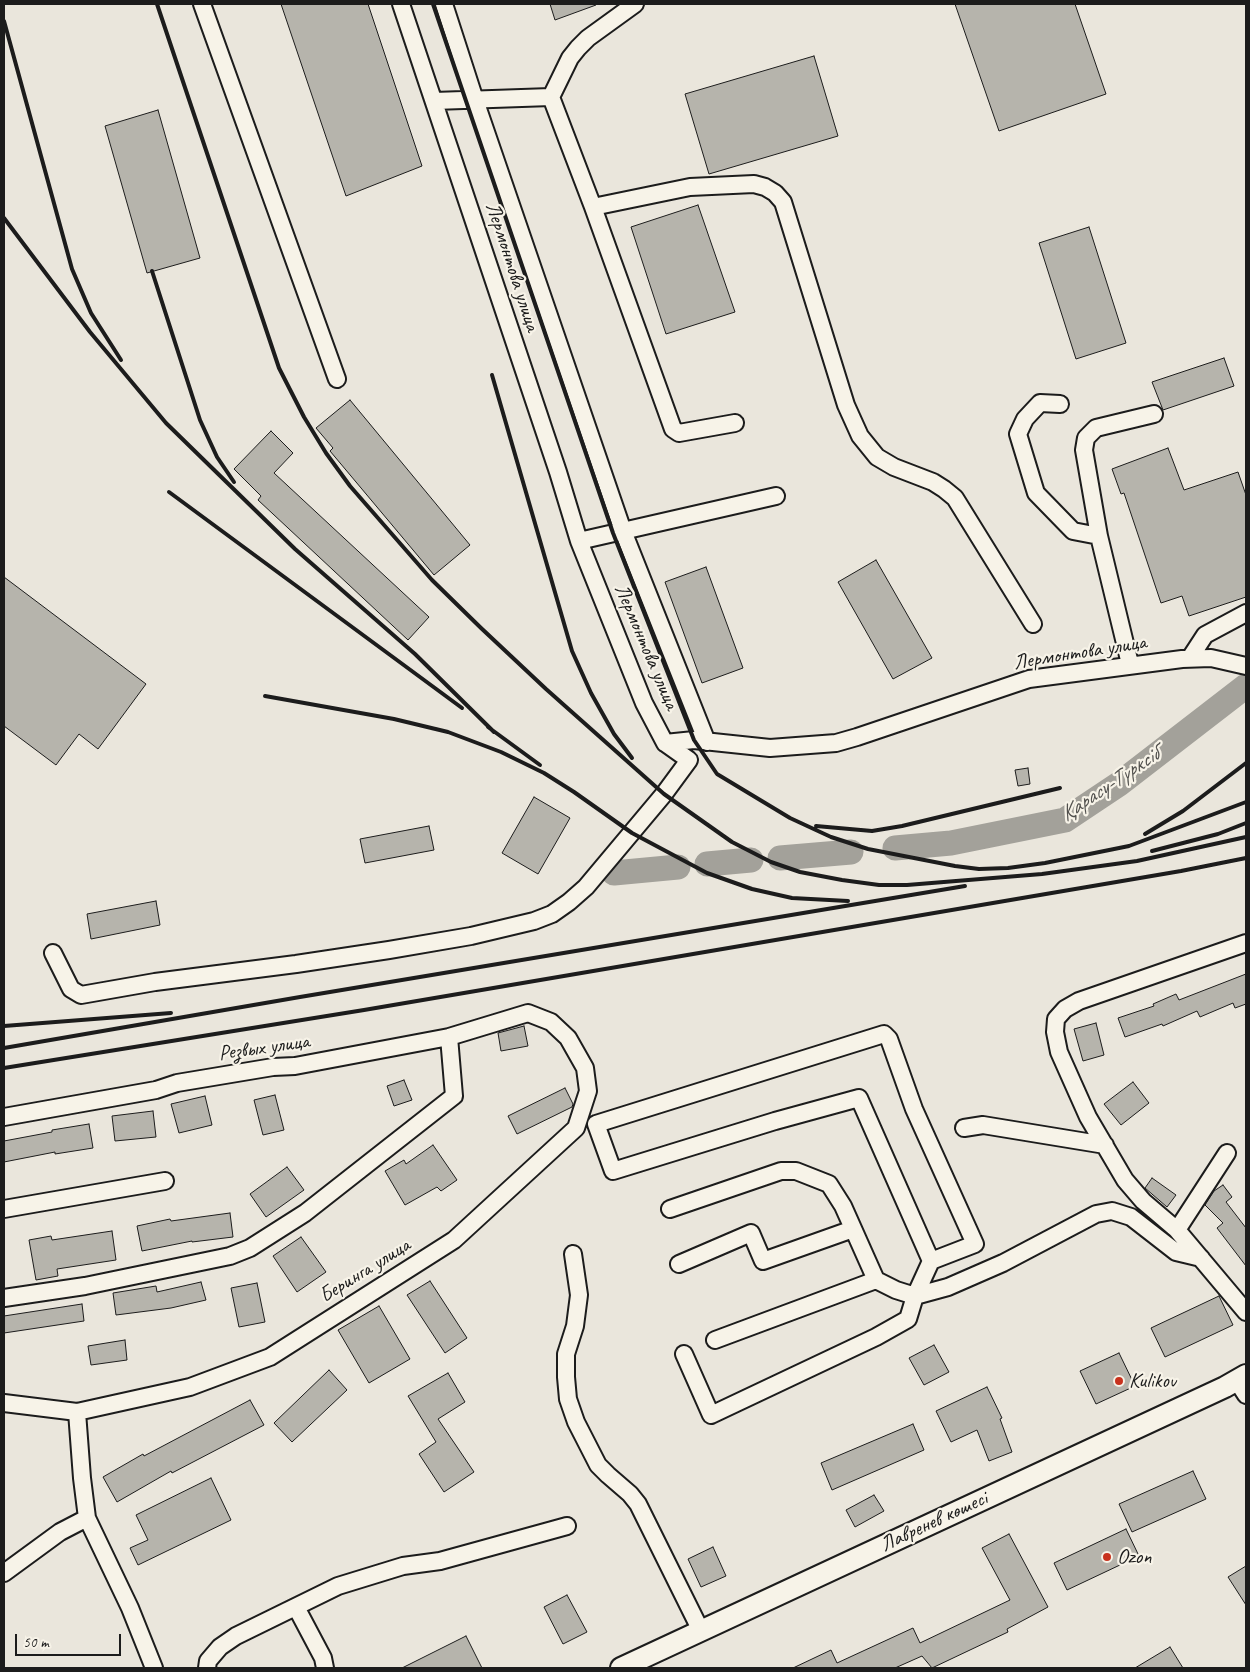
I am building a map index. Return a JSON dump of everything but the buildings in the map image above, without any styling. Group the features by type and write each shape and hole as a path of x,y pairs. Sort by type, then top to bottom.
{"main road":[{"name":"Лавренев көшесі","path":"622,1668 650,1662 701,1631 1243,1384"}],"street":[{"path":"202,4 337,379"},
{"name":"Лермонтова улица","path":"401,4 558,472 578,541 644,703 665,743 694,740 770,748 836,743 1029,679 1130,664 1190,658 1212,658 1246,666"},
{"path":"444,4 475,100 623,531 707,742"},
{"path":"635,4 588,38 578,48 570,58 551,97 593,207 673,430 679,433 735,423"},
{"path":"434,101 551,97"},
{"path":"593,207 690,187 754,184 765,187 775,193 783,202 846,405 860,436 877,457 894,467 934,482 954,498 1033,624"},
{"path":"1060,404 1040,403 1026,419 1018,434 1036,493 1073,531 1099,536"},
{"path":"1130,664 1099,536 1084,450 1086,438 1096,428 1154,414"},
{"path":"578,541 776,496"},
{"path":"1190,658 1205,635 1246,613"},
{"path":"53,953 71,989 81,995 155,982 389,950 472,936 534,922 552,914 586,888 690,760 665,743"},
{"path":"1246,943 1079,1001 1065,1009 1056,1019 1055,1032 1059,1052 1088,1117 1125,1180 1143,1201 1177,1230 1246,1312"},
{"name":"Резвых улица","path":"4,1117 156,1090 177,1083 273,1067 295,1066 450,1037 528,1013"},
{"name":"Беринга улица","path":"4,1403 77,1412 190,1387 270,1357 454,1240 576,1128 588,1091 584,1068 568,1038 551,1022 528,1013"},
{"path":"684,1354 711,1415 908,1319 931,1261 975,1244 914,1109 889,1039 884,1034 596,1124 613,1171 775,1121 859,1098 931,1261"},
{"path":"4,1298 86,1286 230,1256 250,1248 305,1214 454,1096 450,1037"},
{"path":"964,1128 983,1125 1105,1145"},
{"path":"1177,1230 1227,1153"},
{"path":"670,1209 780,1171 796,1171 829,1184 843,1206 876,1280 896,1290 916,1296 948,1287 1002,1263 1096,1214 1112,1211 1131,1217 1176,1252 1201,1258"},
{"path":"4,1209 165,1181"},
{"path":"678,1264 752,1232 763,1261 853,1229"},
{"path":"573,1254 579,1295 575,1326 566,1354 568,1399 576,1422 598,1465 630,1494 638,1504 701,1631"},
{"path":"715,1340 876,1280"},
{"path":"77,1412 87,1518 130,1608 154,1668"},
{"path":"4,1573 60,1532 87,1518"},
{"path":"207,1668 208,1661 220,1647 236,1636 338,1586 403,1566 440,1561 567,1526"},
{"path":"296,1606 323,1658 325,1668"}],"waterway":[{"name":"Қарасу-Түрксіб","path":"895,848 951,843 1065,820 1119,784 1246,686"},
{"name":"Қарасу-Түрксіб","path":"780,858 851,852"},
{"name":"Қарасу-Түрксіб","path":"707,864 751,860"},
{"name":"Қарасу-Түрксіб","path":"614,873 678,867"}],"railway":[{"path":"157,4 279,368 304,417 326,453 350,486 432,580 546,689 664,794 732,842 771,862 800,872 879,885 907,885 1042,874 1137,861 1246,837"},
{"path":"433,4 613,533 694,740 717,774 790,818 831,837 868,849 979,869 1008,868 1045,863 1129,846 1246,802"},
{"path":"4,21 72,269 91,313 121,360"},
{"path":"4,218 90,332 166,423 295,549 415,654 494,732"},
{"path":"152,271 200,420 217,457 234,482"},
{"path":"492,375 572,651 591,693 614,734 632,758"},
{"path":"169,492 462,708"},
{"path":"265,696 394,719 448,732 501,752 544,773 632,833 707,873 752,889 792,898 848,901"},
{"path":"488,727 540,765"},
{"path":"1145,834 1183,811 1246,763"},
{"path":"816,826 872,831 902,826 1060,788"},
{"path":"1152,851 1218,834 1246,823"},
{"path":"4,1068 364,1010 1181,871 1246,858"},
{"path":"4,1048 965,886"},
{"path":"4,1026 171,1013"}],"place":[{"name":"Kulikov","path":"1119,1381"},
{"name":"Ozon","path":"1107,1557"}]}
